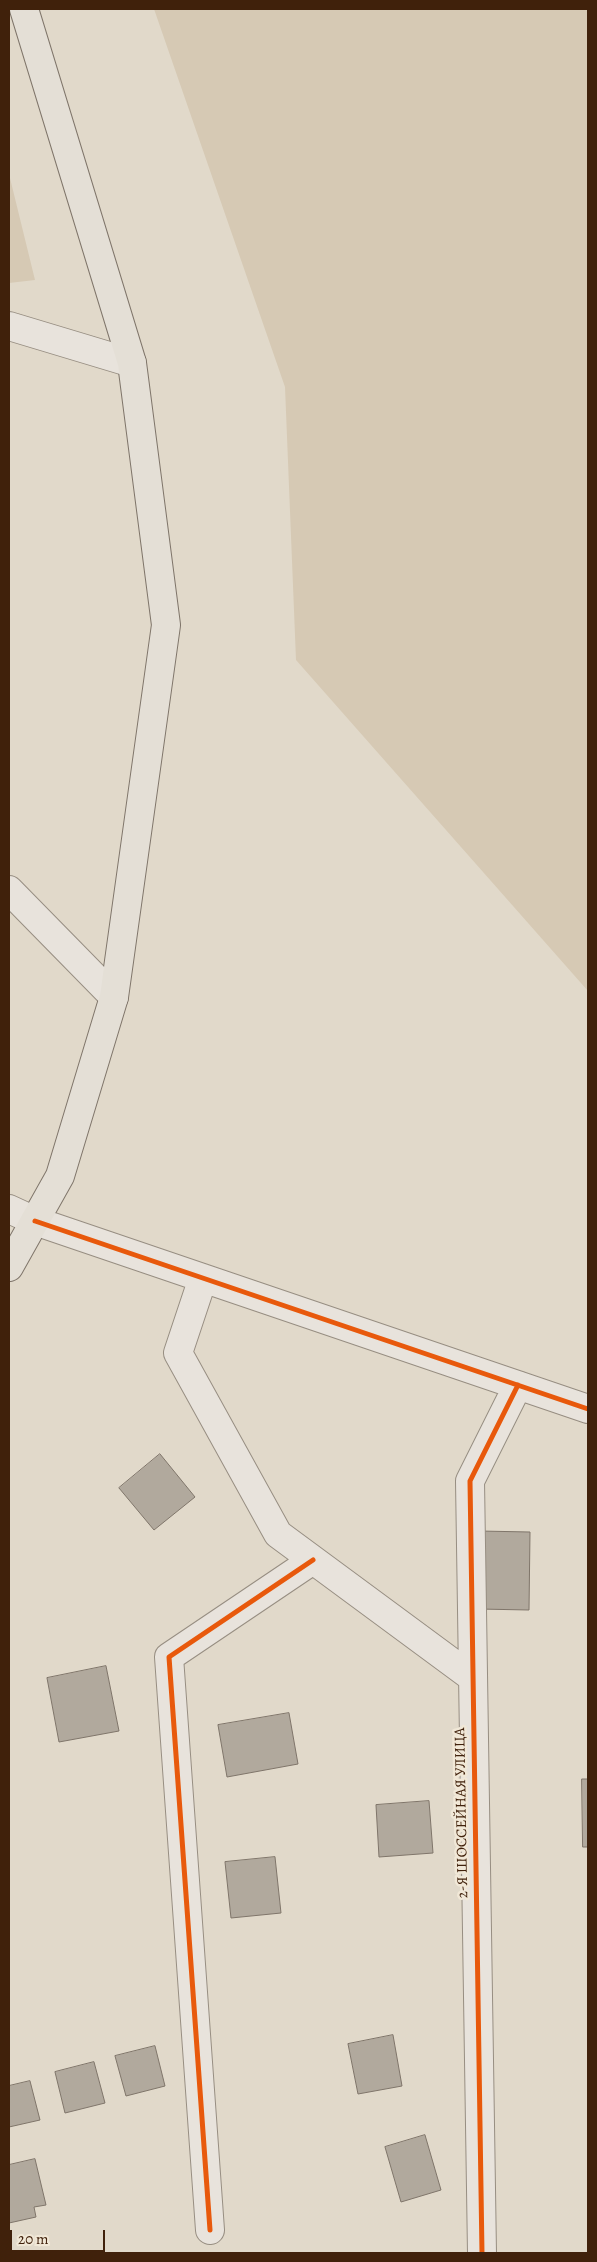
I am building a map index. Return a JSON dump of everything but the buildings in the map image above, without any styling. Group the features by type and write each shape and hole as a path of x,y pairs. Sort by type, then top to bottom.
{"main road":[{"path":"9,1267 60,1176 114,997 166,625 132,363 24,9"}],"street":[{"path":"9,326 132,363"},
{"path":"9,890 114,997"},
{"path":"9,1209 35,1221 588,1409"},
{"path":"203,1278 178,1353 278,1534 472,1678"},
{"name":"2-Я ШОССЕЙНАЯ УЛИЦА","path":"482,2253 470,1481 518,1385"},
{"path":"210,2230 170,1658 313,1560"}],"shaded area":[{"path":"154,9 588,9 588,991 296,660 285,387"},
{"path":"9,174 35,280 9,283"}],"cycle path":[{"path":"35,1221 588,1409"},
{"path":"482,2253 470,1481 518,1385"},
{"path":"210,2230 169,1657 313,1560"}]}
